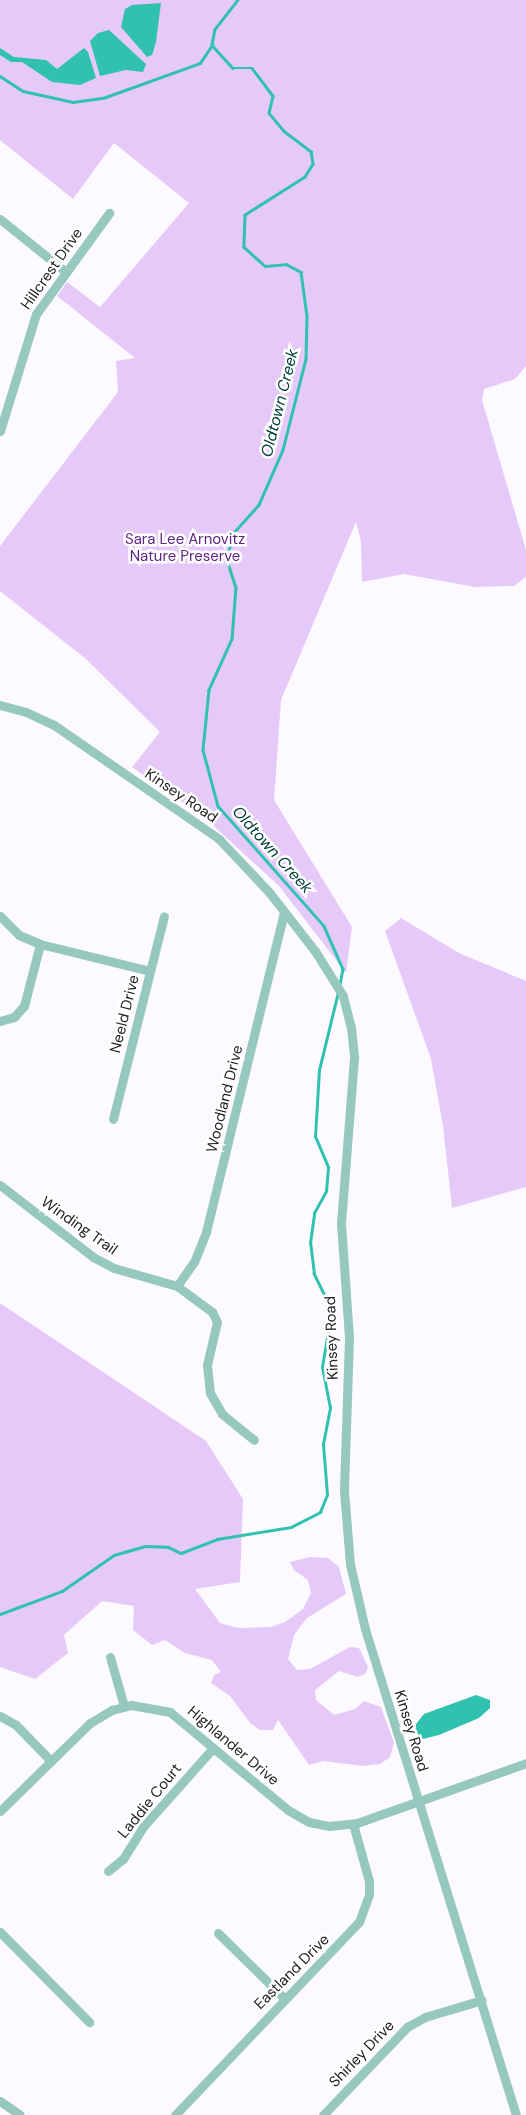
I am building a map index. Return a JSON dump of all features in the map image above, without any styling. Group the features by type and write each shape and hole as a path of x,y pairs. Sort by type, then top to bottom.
{"street":[{"name":"Hillcrest Drive","path":"0,431 33,321 109,213"},
{"path":"0,219 66,272"},
{"name":"Kinsey Road","path":"0,705 26,712 54,725 193,819 240,858 333,977 343,996 351,1027 354,1058 341,1224 348,1338 345,1523 358,1601 401,1746 482,2000 516,2115"},
{"name":"Woodland Drive","path":"177,1286 194,1262 206,1232 284,912"},
{"path":"0,916 19,934 40,944 150,971"},
{"name":"Neeld Drive","path":"113,1119 164,916"},
{"path":"0,1021 14,1016 24,1006 40,944"},
{"name":"Winding Trail","path":"0,1185 92,1257 114,1268 177,1286"},
{"path":"177,1286 214,1315 216,1325 207,1365 210,1393 222,1414 254,1440"},
{"path":"110,1657 124,1706"},
{"name":"Highlander Drive","path":"0,1811 90,1723 124,1706 140,1705 170,1712 299,1817 328,1826 354,1824 526,1763"},
{"path":"0,1716 16,1726 51,1761"},
{"name":"Laddie Court","path":"108,1871 122,1859 142,1828 213,1748"},
{"name":"Eastland Drive","path":"175,2115 284,1998 350,1934 365,1910 369,1881 354,1824"},
{"path":"0,1932 89,2022"},
{"path":"218,1933 284,1998"},
{"name":"Shirley Drive","path":"323,2115 407,2027 425,2017 482,2000"},
{"path":"0,2101 20,2115"}],"green space":[{"name":"Sara Lee Arnovitz Nature Preserve","path":"0,0 526,0 526,366 515,379 484,389 482,400 526,550 526,577 514,586 475,587 404,574 362,582 361,541 356,522 281,700 274,800 352,927 346,973 279,886 206,819 132,767 160,732 86,659 0,591 0,546 118,392 116,361 135,358 57,296 67,282 100,307 189,203 114,143 73,199 0,140"},
{"path":"401,918 459,953 526,981 526,1187 452,1208 443,1126 431,1059 385,931"},
{"path":"0,1303 206,1441 243,1499 240,1582 195,1589 220,1623 238,1628 271,1627 285,1622 303,1609 311,1593 308,1580 294,1570 290,1562 310,1557 328,1558 339,1567 346,1594 307,1618 294,1635 288,1659 297,1670 310,1669 350,1647 359,1648 368,1667 365,1674 358,1677 339,1671 315,1690 316,1700 334,1715 355,1709 364,1701 381,1707 394,1743 390,1757 380,1764 363,1766 323,1761 309,1765 278,1720 273,1730 260,1730 251,1724 230,1696 211,1683 214,1675 221,1672 212,1660 185,1653 165,1640 152,1645 133,1630 134,1606 102,1601 64,1635 68,1653 35,1679 0,1667"}],"shaded area":[{"path":"161,3 156,42 152,55 147,57 121,27 125,9 132,5"},
{"path":"109,30 146,64 143,72 126,70 100,76 90,41 98,33"},
{"path":"0,48 14,57 46,60 57,69 84,48 88,52 96,78 80,85 52,82 22,62 11,62 0,55"},
{"path":"476,1695 490,1700 490,1708 479,1718 439,1735 423,1739 415,1734 416,1724 424,1714"}],"waterway":[{"name":"Oldtown Creek","path":"238,0 215,29 212,45 233,68 252,68 273,96 269,113 284,131 311,151 313,164 305,177 245,215 244,247 265,266 286,264 301,272 307,316 306,359 283,450 259,505 233,534 227,560 236,587 232,639 209,690 203,750 218,806 324,926 343,969 340,984"},
{"path":"0,76 23,91 73,102 103,98 200,63 212,45"},
{"name":"Oldtown Creek","path":"0,1614 62,1591 114,1555 145,1546 168,1547 181,1553 217,1539 291,1527 320,1512 327,1495 323,1444 330,1408 322,1367 330,1319 326,1299 314,1274 310,1243 314,1213 326,1191 328,1167 315,1137 319,1070 338,992"}]}
